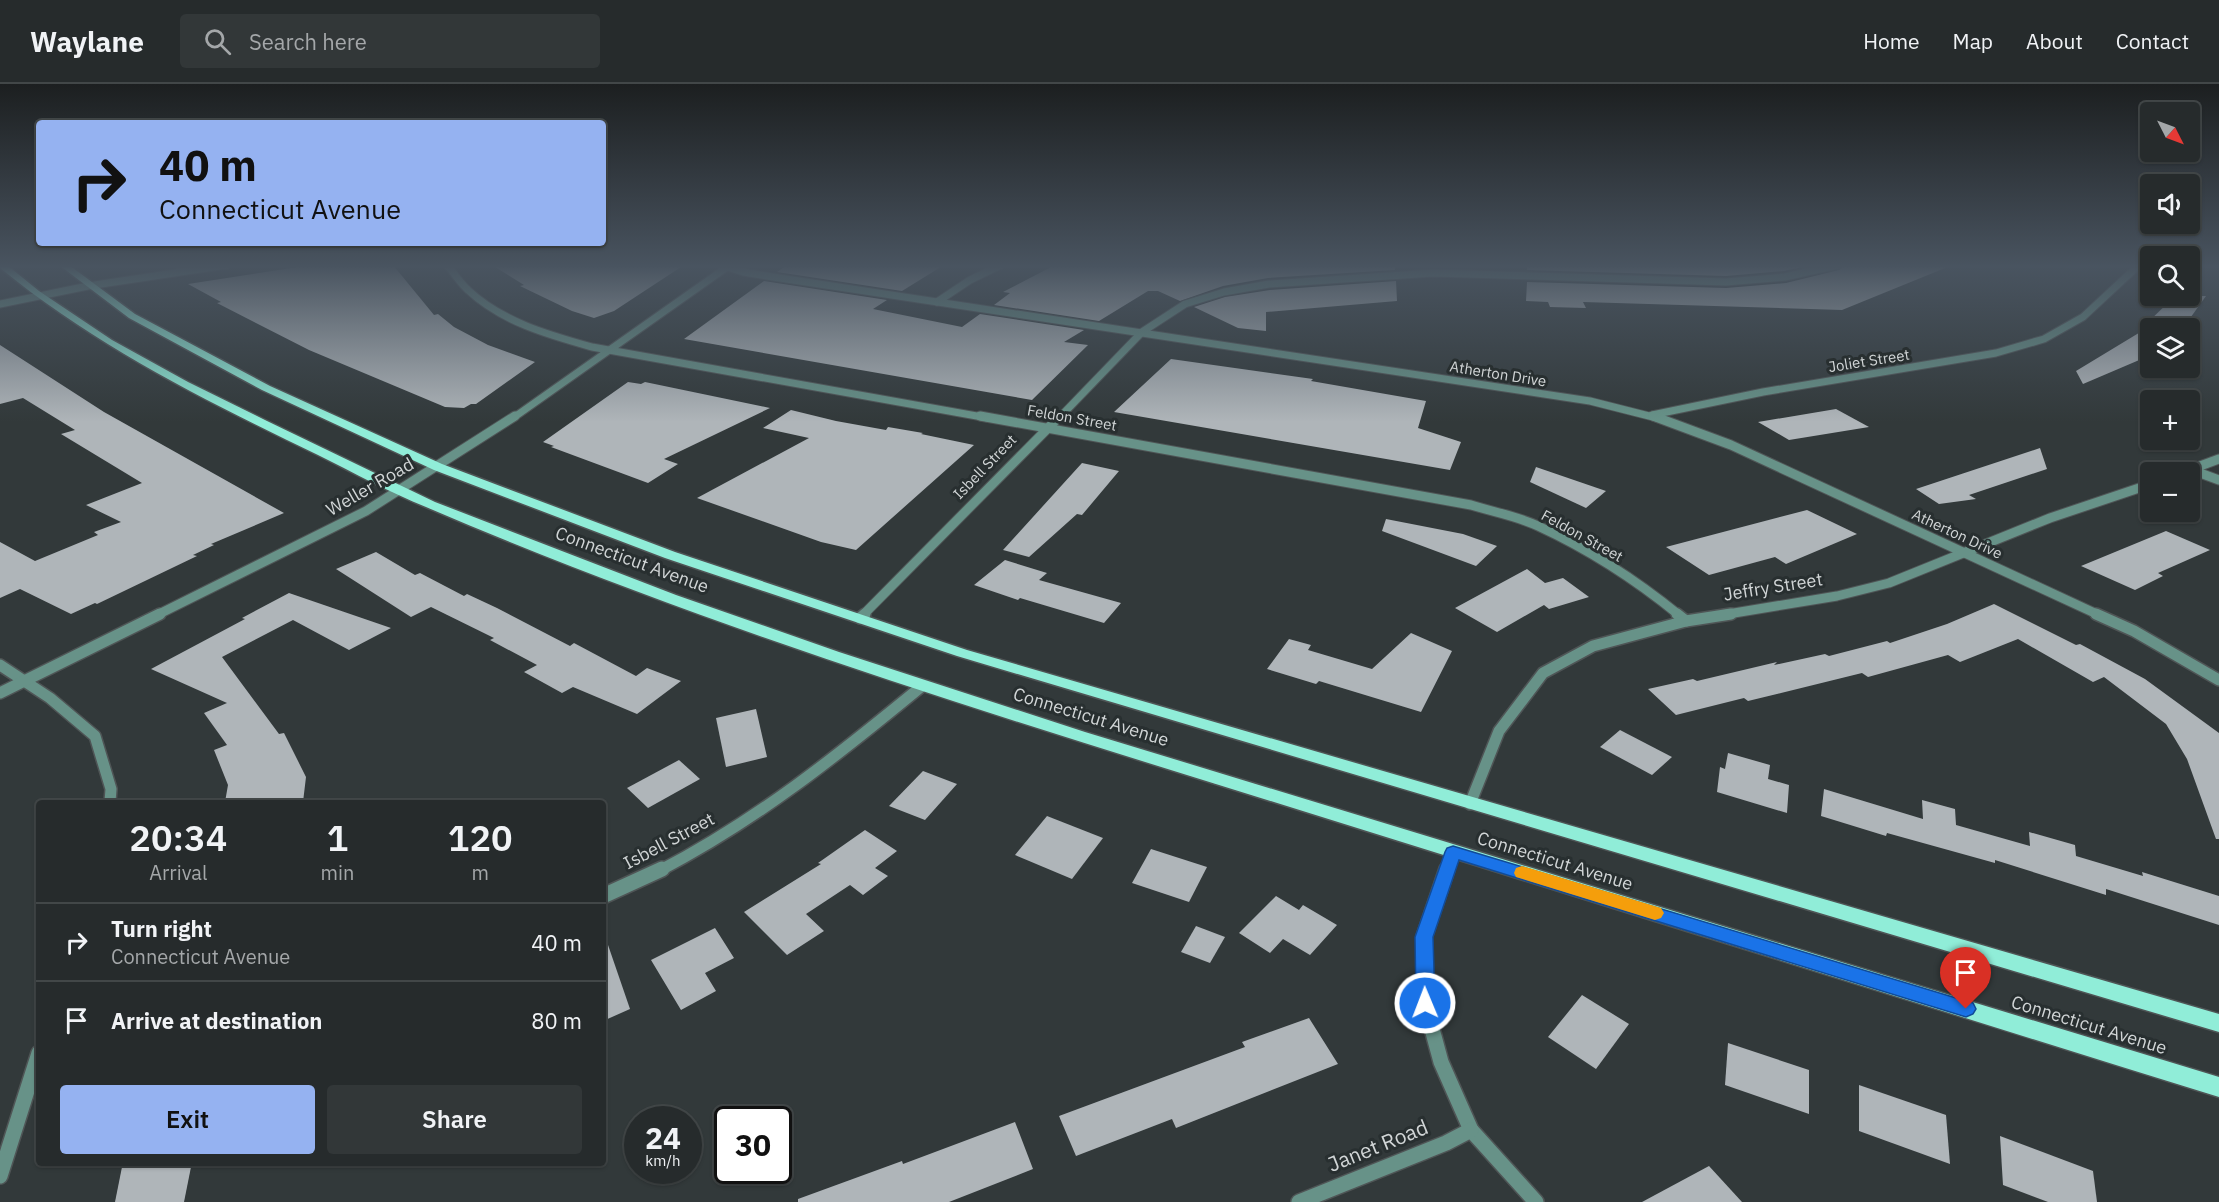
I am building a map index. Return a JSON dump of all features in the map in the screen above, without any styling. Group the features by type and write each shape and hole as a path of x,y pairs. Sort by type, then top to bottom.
{"main road":[{"name":"Connecticut Avenue","path":"70,317 144,364 427,503 598,571 922,686 2219,1087"},
{"name":"Connecticut Avenue","path":"134,317 266,388 438,467 670,555 962,654 2219,1023"}],"street":[{"name":"Feldon Street","path":"512,317 551,336 609,352 1420,494 1482,508 1536,525 1597,557 1652,593 1686,621"},
{"name":"Weller Road","path":"0,693 366,511 438,467 609,352 656,317"},
{"name":"Atherton Drive","path":"1041,317 1590,402 1649,415 1731,445 2134,631 2219,680"},
{"name":"Isbell Street","path":"860,618 929,551 1142,332 1165,317"},
{"name":"Joliet Street","path":"1649,415 1763,392 1996,353 2044,339 2083,317"},
{"path":"2200,466 2219,459"},
{"path":"2200,474 2219,480"},
{"name":"Jeffry Street","path":"1470,804 1499,731 1544,673 1593,646 1686,621 1837,596 1889,583 2050,518 2140,488"},
{"path":"0,665 26,680 94,736 111,789 110,800"},
{"name":"Isbell Street","path":"606,895 639,882 752,817 806,781 922,686"},
{"path":"1453,852 1424,937 1425,1003 1441,1062 1471,1130 1536,1202"},
{"path":"0,1176 36,1063"},
{"name":"Janet Road","path":"1299,1202 1446,1143 1471,1130"}],"building":[{"path":"245,317 442,317 454,327 488,345 535,362 476,404 464,408 445,407 309,350"},
{"path":"714,317 913,317 962,327 976,317 1001,317 1084,330 1064,342 1088,345 1032,400 684,339"},
{"path":"1074,317 1105,317 1099,321"},
{"path":"1215,317 1266,317 1266,331 1238,328"},
{"path":"2153,317 2190,318 2152,318"},
{"path":"2140,332 2140,360 2083,384 2076,371"},
{"path":"0,345 104,412 284,513 211,544 214,545 193,555 197,556 71,614 20,589 0,598 0,542 35,561 98,535 94,532 121,522 86,505 142,483 61,434 75,430 23,398 0,404"},
{"path":"1171,359 1313,379 1311,381 1426,401 1418,428 1461,442 1450,470 1114,412"},
{"path":"628,382 641,384 645,382 770,408 664,459 678,464 648,483 543,442"},
{"path":"1836,409 1869,427 1789,440 1758,422"},
{"path":"791,410 836,421 886,430 888,427 923,433 921,434 974,445 856,550 821,542 697,498 809,438 763,428"},
{"path":"2040,448 2047,469 1969,495 1976,499 1939,504 1916,489"},
{"path":"1082,463 1119,471 1082,515 1077,514 1029,557 1003,550"},
{"path":"1536,467 1606,491 1586,508 1530,482"},
{"path":"1807,510 1857,534 1786,564 1775,557 1709,575 1666,547"},
{"path":"1386,519 1463,534 1497,546 1476,566 1382,531"},
{"path":"2166,531 2210,550 2158,573 2163,576 2135,590 2081,566"},
{"path":"376,552 415,575 420,573 464,596 467,594 570,646 574,643 636,676 647,668 681,681 637,714 573,687 562,693 524,672 537,665 490,640 494,638 431,607 411,617 336,569"},
{"path":"1005,560 1047,573 1039,580 1121,603 1104,623 1020,598 1018,600 974,585"},
{"path":"1527,569 1545,583 1563,578 1589,597 1549,609 1544,605 1497,632 1455,608"},
{"path":"289,593 391,628 349,650 293,620 222,657 279,734 284,733 306,777 303,800 225,800 228,785 214,750 227,745 204,713 227,703 151,669 245,619 242,618"},
{"path":"1994,604 2076,645 2080,644 2145,679 2219,733 2219,839 2216,839 2187,759 2166,724 2104,677 2093,682 2018,639 1960,662 1948,655 1868,677 1862,673 1748,701 1744,698 1676,715 1648,689 1693,679 1697,681 1777,662 1774,665 1825,654 1829,656 1887,641 1890,643 1947,624"},
{"path":"1411,633 1452,651 1421,712 1319,681 1316,684 1267,669 1289,639 1311,645 1308,650 1372,669"},
{"path":"756,709 767,757 726,767 716,718"},
{"path":"1620,730 1672,757 1652,775 1600,747"},
{"path":"1728,753 1770,765 1768,779 1789,785 1787,813 1717,792 1720,767 1725,769"},
{"path":"679,760 700,779 648,808 627,788"},
{"path":"923,771 957,784 925,820 889,806"},
{"path":"1824,789 1923,819 1922,800 1955,809 1956,825 2030,846 2029,832 2075,845 2076,856 2143,876 2142,872 2219,896 2219,925 2106,889 2106,895 1995,860 1995,863 1887,833 1886,836 1821,816"},
{"path":"1047,816 1103,838 1072,879 1015,855"},
{"path":"865,830 897,851 875,868 888,876 863,895 850,885 806,914 824,931 787,955 744,912 821,864 818,863"},
{"path":"1151,849 1207,867 1189,902 1132,883"},
{"path":"1276,896 1299,910 1303,905 1337,925 1310,955 1283,939 1270,953 1239,933"},
{"path":"1196,926 1225,937 1210,963 1181,952"},
{"path":"715,928 734,958 705,973 716,991 681,1010 651,960"},
{"path":"606,942 607,942 630,1009 606,1020"},
{"path":"1582,995 1629,1024 1596,1069 1548,1037"},
{"path":"1309,1018 1338,1064 1176,1128 1172,1119 1076,1156 1059,1116 1245,1047 1242,1042"},
{"path":"1728,1043 1809,1070 1809,1114 1725,1085"},
{"path":"1859,1085 1946,1115 1950,1164 1859,1131"},
{"path":"1015,1122 1033,1169 949,1202 798,1202 798,1199 902,1161 903,1164"},
{"path":"2000,1136 2093,1171 2097,1202 2048,1202 2003,1185"},
{"path":"122,1166 191,1166 184,1202 115,1202"},
{"path":"1709,1166 1742,1202 1642,1202"}],"slow traffic":[{"path":"1522,873 1655,913"}],"route":[{"path":"1425,1003 1424,937 1453,852 1966,1009"}]}
